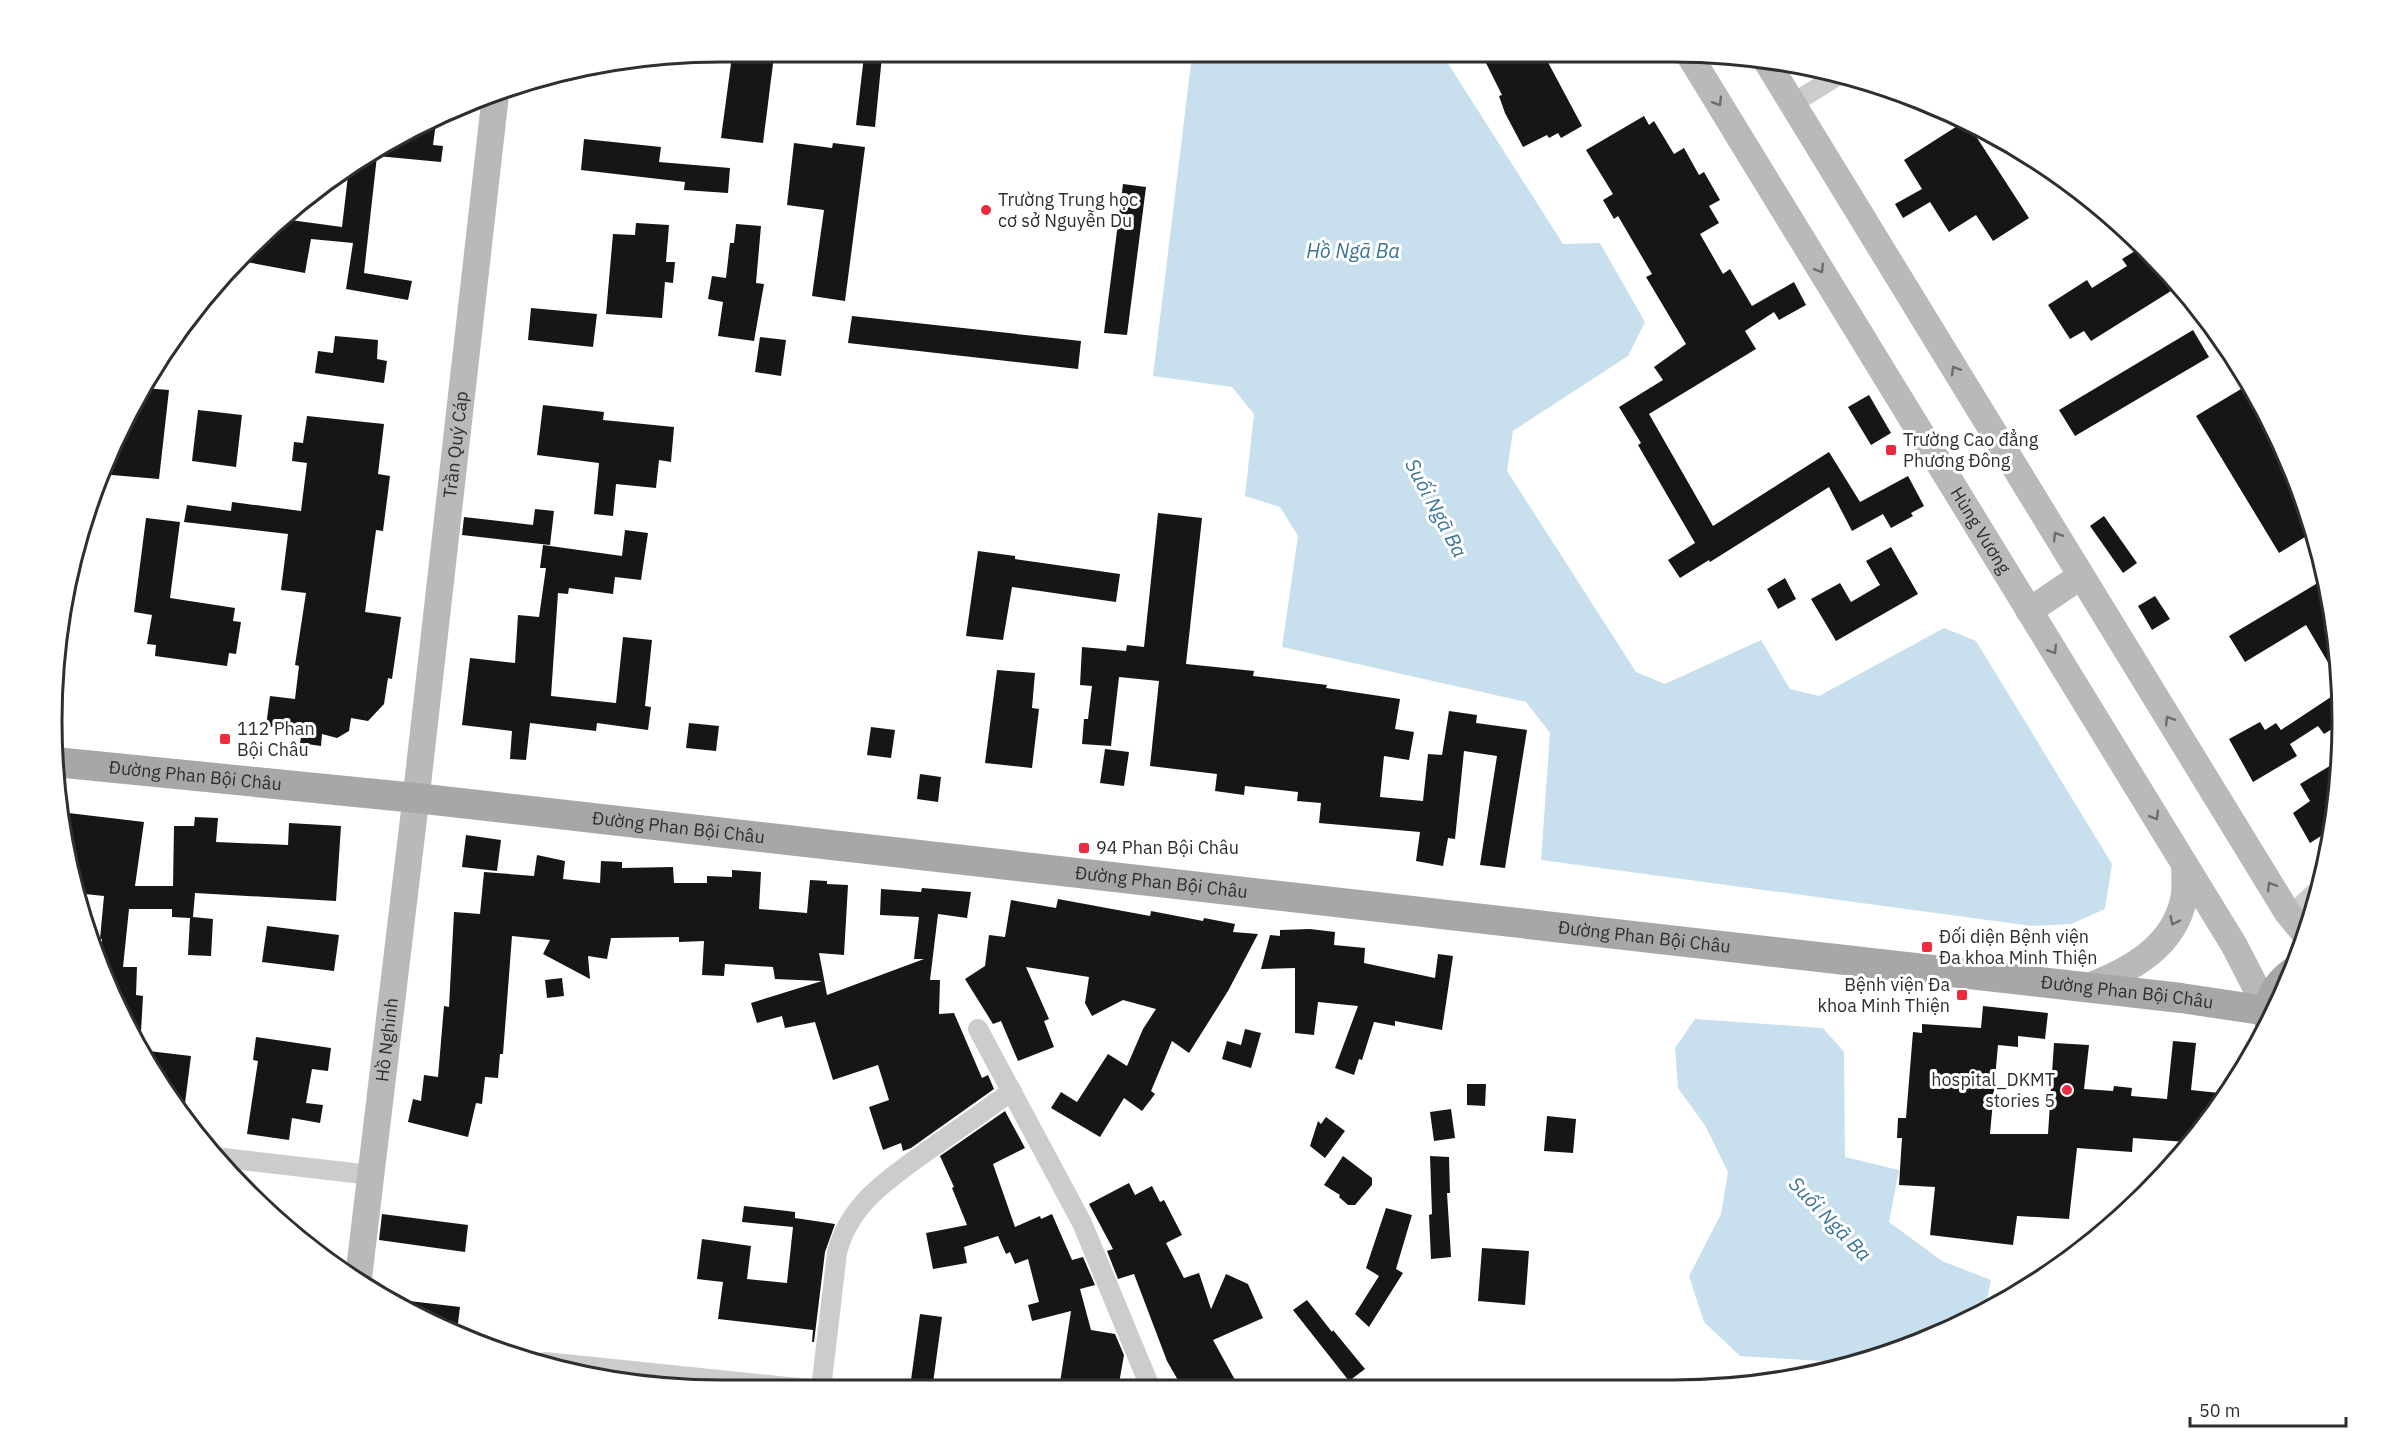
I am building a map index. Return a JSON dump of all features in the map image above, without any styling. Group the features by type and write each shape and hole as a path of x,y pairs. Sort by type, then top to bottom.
{"main road":[{"name":"Hùng Vương","path":"1694,62 2234,945 2266,1010"},
{"path":"1771,69 2081,576 2298,925"},
{"name":"Trần Quý Cáp","path":"416,798 495,102"},
{"path":"2029,611 2081,576"},
{"name":"Đường Phan Bội Châu","path":"63,763 416,798 2087,987 2263,1015"},
{"name":"Hồ Nghinh","path":"359,1271 416,798"},
{"path":"2087,987 2117,975 2162,943 2184,897 2185,865"}],"street":[{"path":"1792,104 1830,81"},
{"path":"978,1029 1082,1223 1147,1380"},
{"path":"822,1380 838,1246 860,1208 879,1186 1012,1091"},
{"path":"232,1162 371,1175"},
{"path":"591,1367 720,1380"}],"water":[{"name":"Hồ Ngã Ba","path":"1191,62 1447,62 1563,244 1600,243 1645,322 1628,356 1513,431 1507,471 1636,672 1665,684 1761,640 1790,689 1819,696 1944,628 1976,641 2112,864 2105,909 2071,924 2032,926 1541,860 1550,733 1526,702 1282,647 1298,536 1280,507 1245,496 1254,414 1232,387 1153,376"},
{"name":"Suối Ngã Ba","path":"1695,1019 1823,1028 1844,1052 1845,1157 1899,1170 1889,1222 1942,1261 1991,1280 1987,1300 1965,1312 1885,1345 1823,1362 1740,1356 1704,1322 1689,1276 1721,1214 1728,1172 1706,1127 1678,1088 1675,1048"}],"building":[{"path":"731,62 773,62 763,143 721,138"},
{"path":"863,62 881,62 875,127 856,125"},
{"path":"1486,62 1548,62 1582,126 1561,138 1558,133 1549,138 1547,135 1523,147 1505,113 1499,96 1502,95"},
{"path":"1644,116 1649,125 1654,121 1674,154 1684,148 1699,175 1704,172 1720,200 1709,206 1719,223 1700,234 1723,274 1730,269 1752,306 1794,282 1806,305 1779,320 1774,312 1745,331 1756,349 1649,414 1713,526 1829,452 1860,502 1908,476 1924,506 1911,513 1913,516 1891,528 1883,514 1852,531 1829,487 1710,562 1709,560 1680,578 1668,560 1695,543 1638,445 1641,443 1619,407 1663,380 1654,367 1686,344 1646,277 1652,274 1618,216 1614,219 1603,200 1613,194 1586,150"},
{"path":"436,126 433,145 443,146 441,162 381,156"},
{"path":"1958,126 1965,129 1975,134 2029,218 1993,241 1976,215 1949,232 1930,202 1903,218 1895,204 1922,189 1904,160"},
{"path":"584,139 661,147 659,162 730,168 728,193 684,190 685,182 581,170"},
{"path":"794,143 832,148 833,143 865,147 845,301 812,296 824,210 787,205"},
{"path":"377,159 364,273 412,281 408,300 346,289 353,243 311,239 305,273 248,262 292,220 342,227 348,177"},
{"path":"1123,184 1146,187 1127,335 1104,333"},
{"path":"636,223 669,225 666,262 675,262 673,283 665,282 662,318 606,314 613,234 635,235"},
{"path":"736,224 761,226 756,283 764,284 754,341 718,336 723,302 708,299 712,276 726,278 730,243 734,243"},
{"path":"2135,251 2172,290 2091,341 2084,331 2070,339 2048,305 2087,280 2092,288 2127,266 2122,259"},
{"path":"531,308 597,314 593,347 528,340"},
{"path":"852,316 1081,341 1078,369 848,343"},
{"path":"2193,330 2209,357 2075,436 2059,410"},
{"path":"335,336 378,340 377,359 387,361 384,383 315,373 318,351 333,353"},
{"path":"760,337 786,340 781,376 755,372"},
{"path":"151,389 169,390 159,479 109,475 129,429"},
{"path":"2241,389 2265,429 2298,509 2306,536 2279,553 2196,416"},
{"path":"1869,395 1891,433 1871,445 1848,407"},
{"path":"543,405 604,412 603,420 674,427 671,462 659,460 656,488 616,484 613,516 594,514 599,463 537,455"},
{"path":"198,410 242,415 236,467 192,461"},
{"path":"307,416 384,424 378,474 390,476 383,531 376,530 365,612 401,617 392,679 388,678 384,704 368,721 351,718 349,731 337,738 322,734 321,746 300,743 302,731 266,726 270,696 295,699 299,666 295,665 306,593 281,590 288,534 184,522 187,505 231,511 232,502 301,511 307,463 292,461 294,442 303,443"},
{"path":"535,509 554,511 550,545 462,535 464,517 533,525"},
{"path":"1158,513 1202,518 1186,664 1254,671 1253,676 1327,685 1326,688 1400,699 1395,729 1414,732 1409,760 1384,756 1380,797 1423,801 1428,754 1442,755 1449,711 1477,715 1476,723 1527,730 1505,868 1480,865 1497,756 1464,751 1455,839 1448,838 1443,866 1416,861 1420,832 1319,823 1321,803 1297,801 1298,792 1245,786 1244,795 1215,791 1217,774 1150,766 1159,681 1119,677 1111,746 1082,744 1084,719 1088,719 1092,686 1080,685 1082,647 1126,651 1127,645 1144,647"},
{"path":"2104,516 2137,563 2123,573 2090,526"},
{"path":"146,518 180,522 170,598 235,608 233,621 241,622 236,654 229,653 227,666 155,656 156,645 147,644 152,615 134,612"},
{"path":"625,530 648,533 641,580 615,577 613,594 569,588 568,594 558,593 551,696 616,703 623,637 652,640 645,706 651,707 648,730 597,723 596,731 530,723 526,760 510,759 512,731 462,725 470,658 515,663 518,615 539,617 546,568 540,568 543,545 622,556"},
{"path":"1891,547 1918,594 1836,641 1811,599 1840,583 1851,602 1880,585 1866,561"},
{"path":"978,551 1015,556 1015,559 1120,574 1116,602 1012,587 1003,640 966,636"},
{"path":"1785,578 1796,599 1778,609 1767,589"},
{"path":"2318,583 2330,666 2306,625 2245,662 2229,636"},
{"path":"2155,596 2170,619 2152,630 2138,606"},
{"path":"997,670 1035,673 1032,708 1039,709 1032,768 985,763"},
{"path":"2331,697 2332,729 2324,734 2318,726 2290,744 2297,756 2253,782 2229,739 2260,722 2265,730 2276,723 2281,730"},
{"path":"689,723 719,726 716,751 686,748"},
{"path":"871,727 895,730 891,758 867,755"},
{"path":"1105,749 1129,752 1124,786 1100,783"},
{"path":"2331,765 2322,835 2310,843 2293,813 2310,801 2300,784"},
{"path":"920,774 941,777 938,802 917,799"},
{"path":"68,813 144,822 135,886 173,886 174,826 194,826 195,817 218,818 216,842 288,845 289,823 341,826 336,901 195,893 193,917 213,919 211,956 188,955 190,918 172,917 172,909 129,909 123,967 137,967 136,995 143,996 141,1034 129,1012 102,947 102,939 100,939 104,896 85,894"},
{"path":"466,835 501,840 497,871 462,867"},
{"path":"537,855 565,861 563,879 600,883 601,861 622,862 622,868 673,867 674,883 707,883 707,876 732,877 732,870 761,872 759,909 807,913 810,880 848,885 844,955 819,953 827,995 924,959 914,959 919,917 880,915 881,889 921,892 922,888 971,892 967,918 938,914 930,980 940,980 939,1014 954,1013 982,1078 988,1075 994,1089 911,1148 903,1151 901,1143 883,1150 869,1107 889,1100 878,1065 833,1080 815,1022 785,1028 782,1016 757,1023 751,1003 822,981 775,979 773,967 725,964 724,976 702,975 704,941 679,942 679,937 611,938 607,959 588,956 590,979 543,954 550,940 512,936 503,1054 500,1054 498,1078 485,1077 482,1104 476,1103 468,1137 408,1122 413,1099 421,1101 424,1075 438,1077 444,1006 449,1007 454,912 480,914 484,872 534,876"},
{"path":"1058,899 1150,916 1151,911 1203,921 1204,918 1235,924 1233,932 1258,934 1228,991 1189,1053 1172,1041 1151,1091 1155,1094 1142,1111 1124,1098 1100,1137 1051,1108 1061,1092 1077,1102 1108,1054 1127,1066 1143,1029 1156,1009 1123,1000 1092,1016 1085,1003 1089,977 1026,967 1049,1019 1044,1021 1054,1047 1018,1061 1001,1021 993,1024 965,979 985,966 989,935 1005,937 1011,900 1056,908"},
{"path":"267,926 339,935 334,971 262,962"},
{"path":"1310,929 1335,932 1334,945 1365,948 1364,963 1435,978 1438,954 1453,956 1442,1030 1395,1021 1395,1026 1374,1022 1362,1060 1359,1059 1354,1075 1335,1068 1358,1006 1318,1002 1314,1035 1295,1033 1295,968 1261,969 1270,935 1280,936 1280,930"},
{"path":"562,978 564,996 547,998 545,980"},
{"path":"1983,1006 2048,1013 2045,1039 2018,1036 2018,1047 1998,1045 1990,1134 2048,1134 2054,1043 2089,1045 2084,1089 2113,1091 2114,1086 2132,1088 2131,1096 2167,1099 2173,1041 2196,1043 2191,1090 2217,1093 2180,1142 2133,1138 2132,1152 2077,1148 2069,1219 2017,1216 2013,1245 1930,1235 1935,1187 1899,1185 1902,1138 1897,1138 1898,1118 1906,1118 1913,1032 1922,1033 1922,1024 1981,1028"},
{"path":"1245,1029 1261,1033 1251,1068 1222,1059 1227,1041 1241,1045"},
{"path":"256,1037 331,1048 328,1071 312,1069 306,1103 323,1105 320,1123 292,1118 289,1140 247,1134 258,1061 253,1060"},
{"path":"151,1051 191,1056 185,1104"},
{"path":"1467,1084 1486,1084 1485,1106 1467,1105"},
{"path":"1451,1109 1455,1138 1434,1141 1430,1112"},
{"path":"1005,1111 1025,1148 993,1164 1015,1227 1040,1216 1041,1219 1052,1214 1072,1260 1083,1257 1095,1285 1080,1289 1091,1330 1115,1334 1124,1355 1120,1380 1060,1380 1071,1311 1032,1321 1028,1305 1039,1302 1028,1259 1015,1264 1010,1252 1006,1254 998,1236 964,1247 967,1263 933,1269 926,1233 967,1225 940,1156"},
{"path":"1547,1116 1576,1119 1573,1153 1544,1151"},
{"path":"1326,1117 1345,1131 1325,1158 1310,1146 1318,1121 1321,1124"},
{"path":"1343,1156 1372,1178 1372,1185 1355,1205 1348,1205 1339,1197 1340,1195 1324,1185"},
{"path":"1430,1156 1449,1157 1450,1193 1447,1193 1451,1257 1431,1259"},
{"path":"1129,1183 1135,1195 1152,1186 1160,1202 1164,1200 1182,1235 1166,1243 1184,1278 1199,1273 1211,1309 1226,1274 1248,1284 1263,1318 1213,1340 1235,1380 1178,1380 1167,1361 1134,1274 1118,1279 1107,1251 1113,1249 1089,1204"},
{"path":"744,1206 795,1212 795,1218 835,1224 825,1252 814,1342 812,1342 813,1330 718,1319 723,1282 697,1279 702,1239 751,1246 747,1279 787,1283 793,1227 742,1222"},
{"path":"1386,1208 1412,1215 1396,1269 1403,1273 1369,1327 1355,1314 1379,1276 1366,1268"},
{"path":"382,1214 468,1225 465,1252 379,1240"},
{"path":"1482,1248 1529,1251 1525,1305 1478,1301"},
{"path":"1307,1300 1365,1369 1348,1380 1293,1310"},
{"path":"409,1301 460,1307 458,1325"},
{"path":"920,1314 942,1317 933,1380 911,1380"}],"place":[{"name":"Trường Trung học cơ sở Nguyễn Du","path":"986,210"},
{"name":"Trường Cao đẳng Phương Đông","path":"1891,450"},
{"name":"112 Phan Bội Châu","path":"225,739"},
{"name":"94 Phan Bội Châu","path":"1084,848"},
{"name":"Đối diện Bệnh viện Đa khoa Minh Thiện","path":"1927,947"},
{"name":"Bệnh viện Đa khoa Minh Thiện","path":"1962,995"},
{"name":"hospital_DKMT stories 5","path":"2067,1090"}]}
